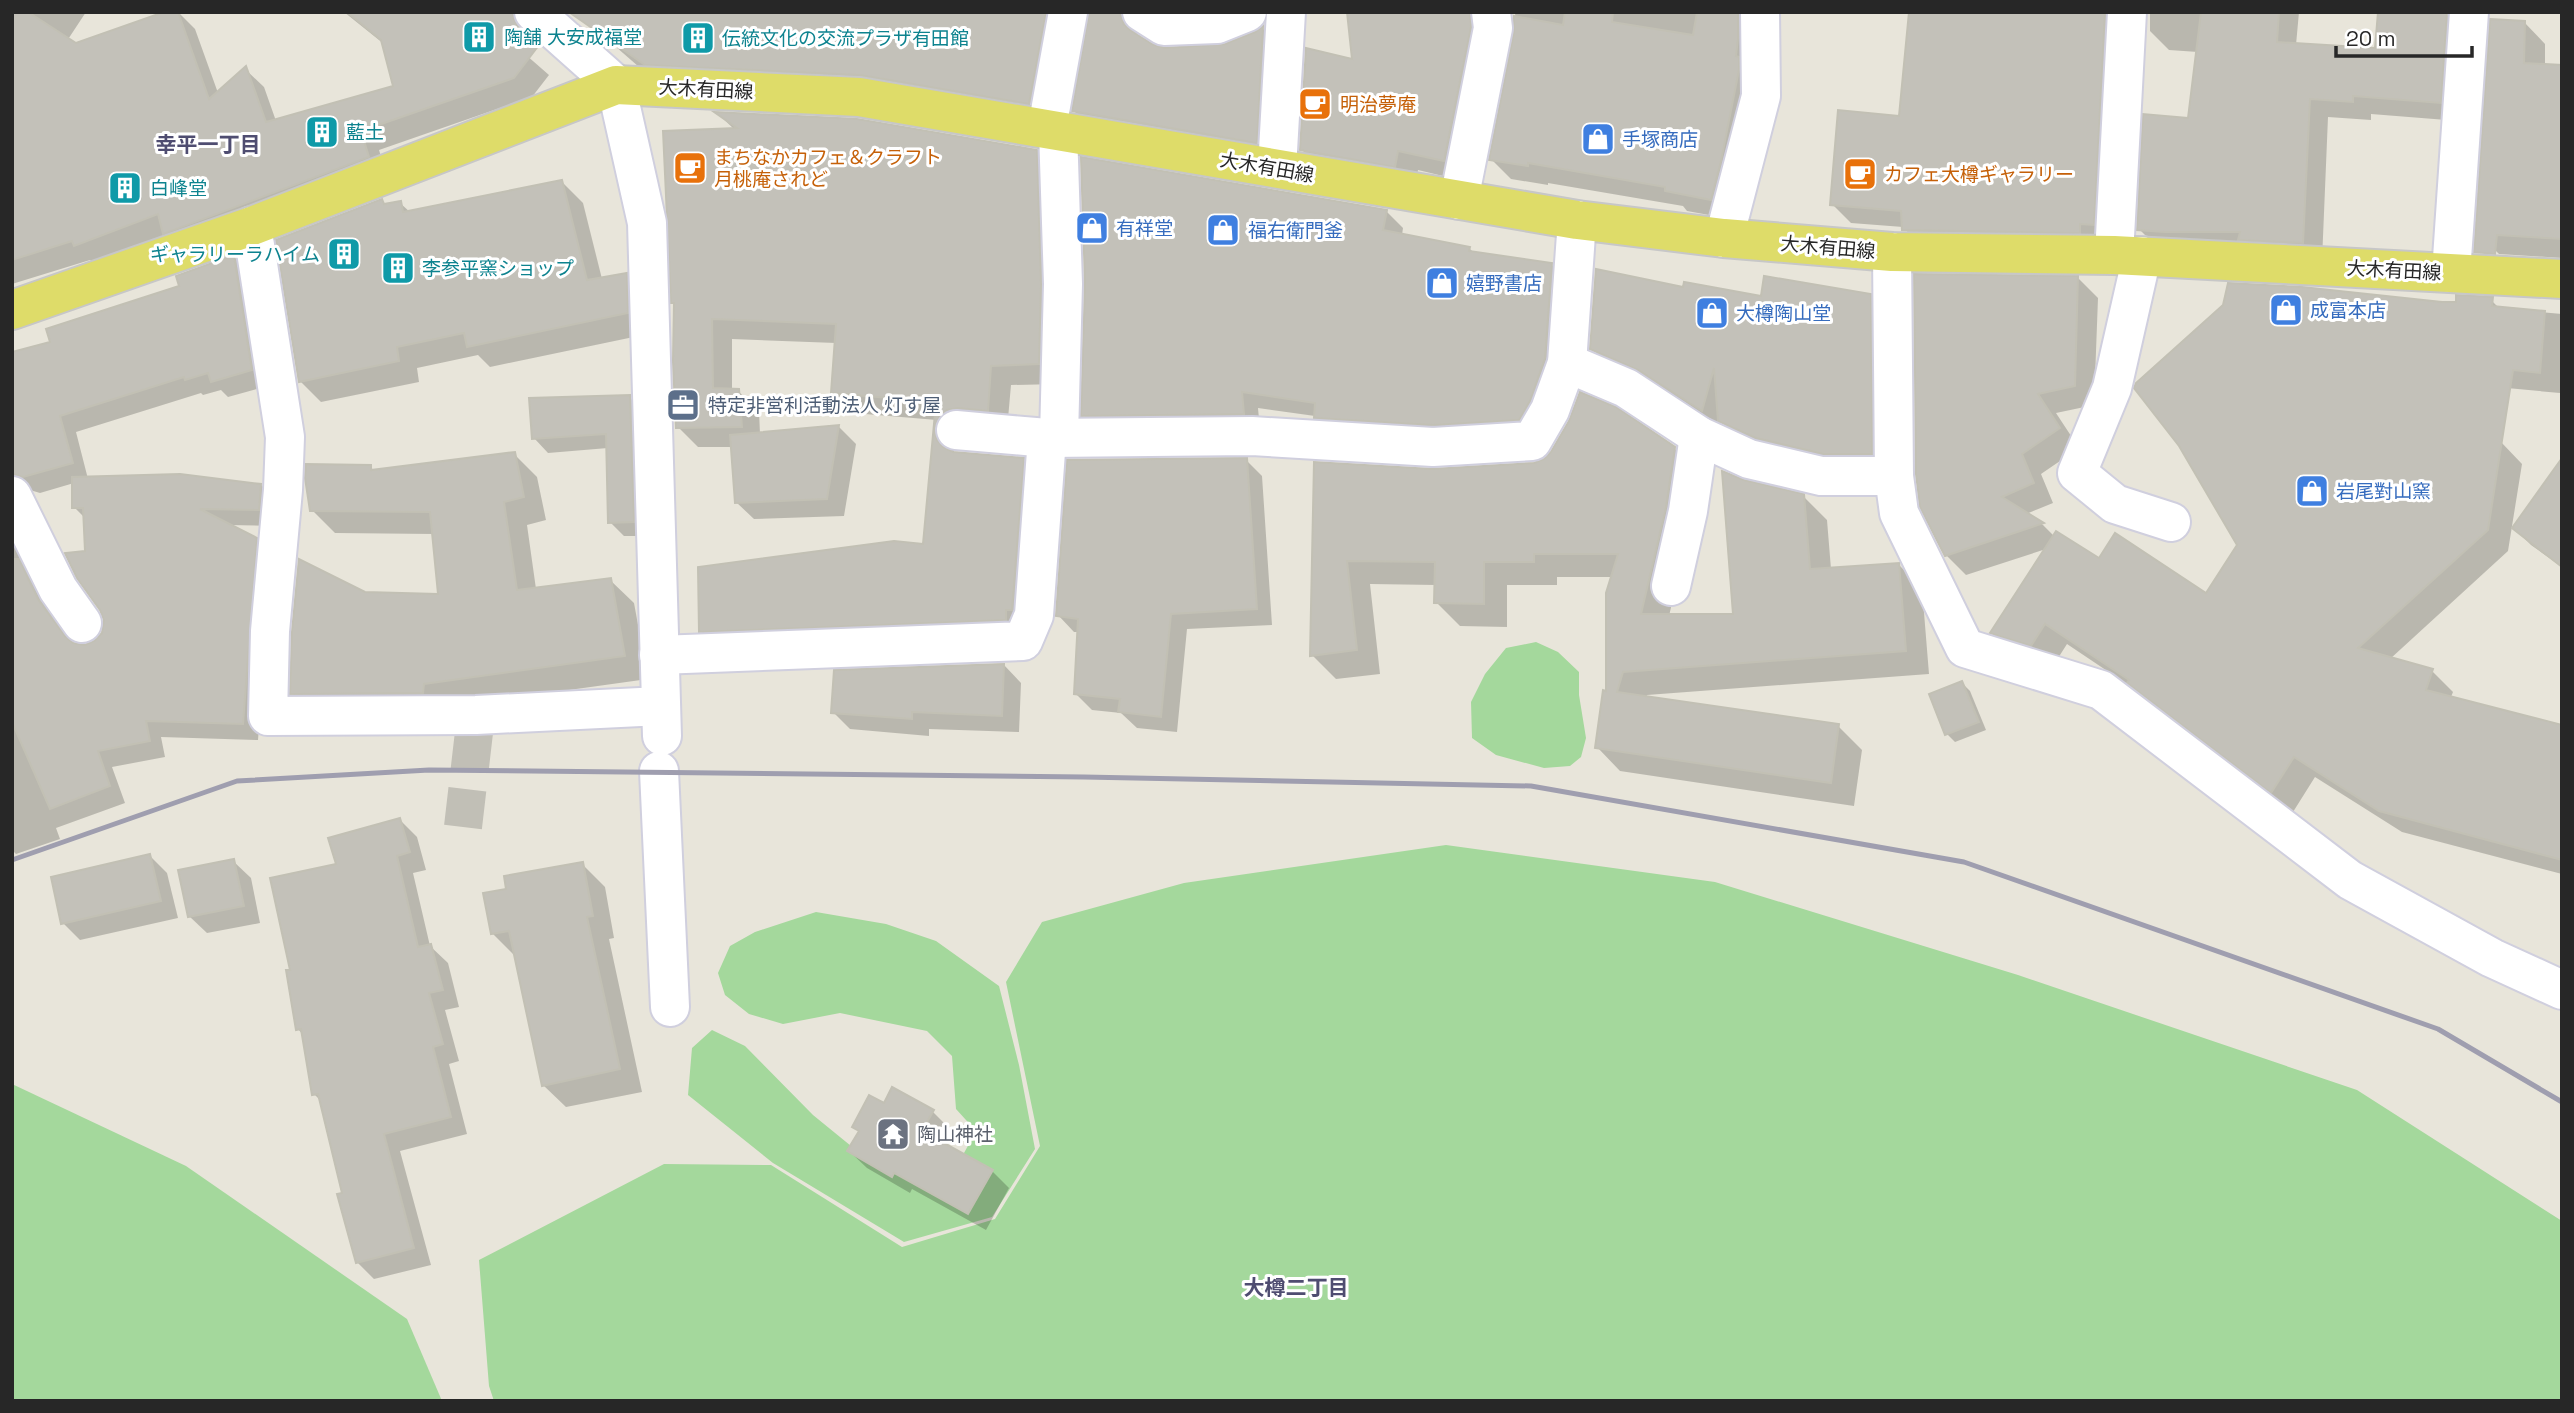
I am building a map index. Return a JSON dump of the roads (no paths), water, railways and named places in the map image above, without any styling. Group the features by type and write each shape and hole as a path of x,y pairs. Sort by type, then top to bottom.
{"main road":[{"name":"大木有田線","path":"12,310 251,226 616,85 859,97 1577,220 1724,238 1892,252 2128,255 2562,279"}],"street":[{"path":"534,12 616,85 647,223 660,738 670,1007"},
{"path":"659,654 1023,641 1034,615 1053,437 1063,284 1052,129 1068,12"},
{"path":"1142,12 1164,26 1226,16"},
{"path":"1277,169 1286,12"},
{"path":"1458,200 1493,28 1491,12"},
{"path":"1724,238 1761,96 1760,12"},
{"path":"2127,12 2128,255 2112,388 2077,473 2115,504 2171,522"},
{"path":"2451,273 2469,12"},
{"path":"956,430 1053,437 1252,436 1433,447 1532,441 1550,410 1567,363 1577,220"},
{"path":"251,226 285,437 270,631 268,716 476,715 660,738"},
{"path":"1892,252 1894,475 1899,513 1965,648 2101,690 2350,880 2492,958 2562,990"},
{"path":"1567,363 1626,388 1699,436 1749,459 1821,476 1894,475"},
{"path":"1671,586 1688,511 1699,436"},
{"path":"12,496 58,589 82,623"}],"tunnel":[{"path":"463,827 476,715"}],"railway":[{"path":"12,860 237,781 429,770 1084,777 1531,786 1964,862 2438,1029 2562,1102"}],"place":[{"name":"陶舗 大安成福堂","path":"479,37"},
{"name":"伝統文化の交流プラザ有田館","path":"698,38"},
{"name":"明治夢庵","path":"1315,104"},
{"name":"藍土","path":"322,132"},
{"name":"手塚商店","path":"1598,139"},
{"name":"まちなかカフェ＆クラフト 月桃庵されど","path":"690,168"},
{"name":"カフェ大樽ギャラリー","path":"1860,174"},
{"name":"白峰堂","path":"125,188"},
{"name":"有祥堂","path":"1092,228"},
{"name":"福右衛門釜","path":"1223,230"},
{"name":"ギャラリーラハイム","path":"344,254"},
{"name":"李参平窯ショップ","path":"398,268"},
{"name":"嬉野書店","path":"1442,283"},
{"name":"成富本店","path":"2286,310"},
{"name":"大樽陶山堂","path":"1712,313"},
{"name":"特定非営利活動法人 灯す屋","path":"683,405"},
{"name":"岩尾對山窯","path":"2312,491"},
{"name":"陶山神社","path":"893,1134"}],"district":[{"name":"幸平一丁目","path":"208,145"},
{"name":"大樽二丁目","path":"1296,1288"}]}
